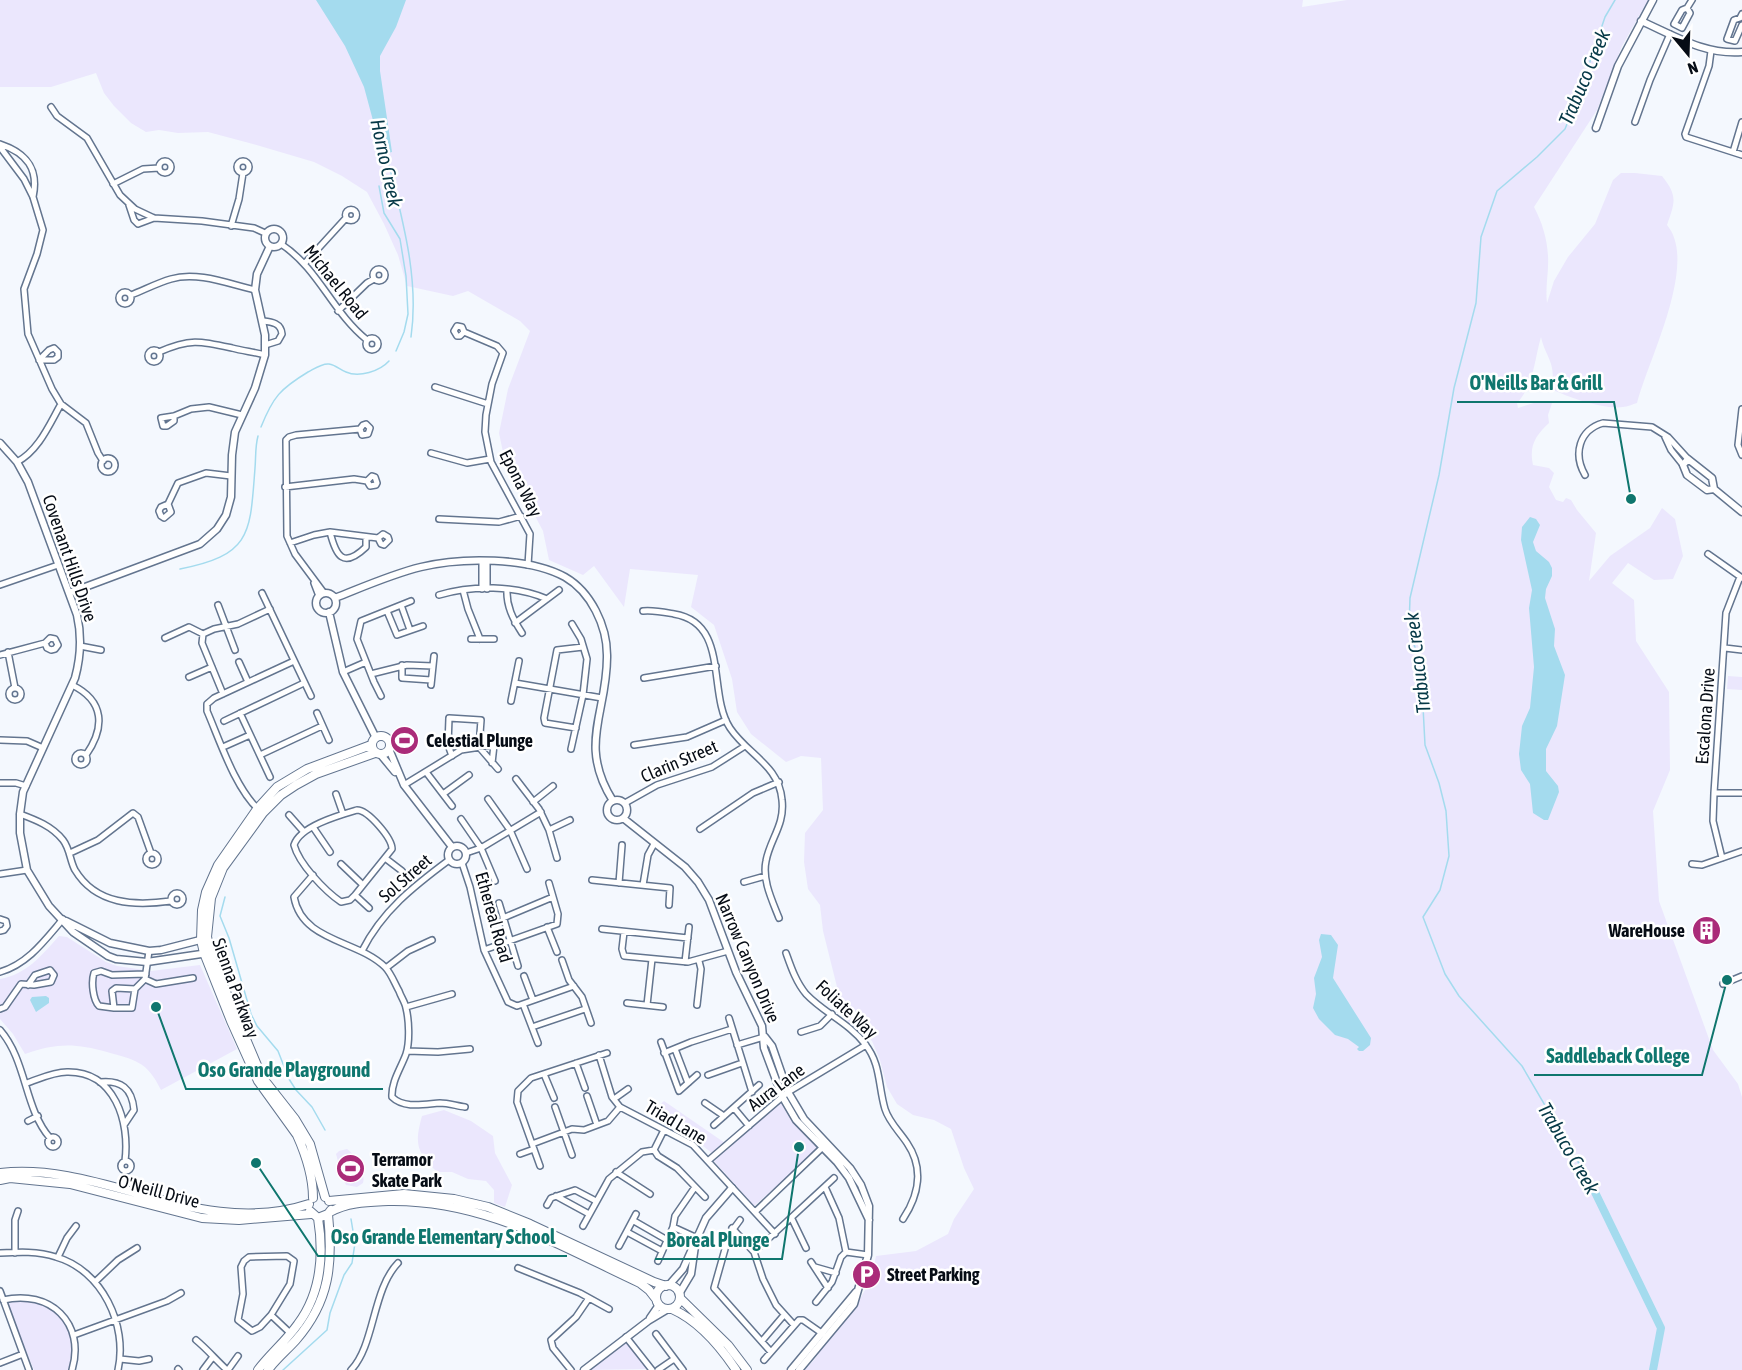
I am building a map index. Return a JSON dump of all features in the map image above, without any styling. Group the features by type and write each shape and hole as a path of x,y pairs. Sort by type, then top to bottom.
{"main road":[{"path":"388,740 389,749 376,745 388,740"},
{"name":"Sienna Parkway","path":"311,1201 309,1168 302,1145 252,1071 208,953 204,939 202,910 211,879 230,846 278,788 307,769 376,745"},
{"name":"Sienna Parkway","path":"208,953 262,1077 295,1119 310,1144 327,1199"},
{"name":"O'Neill Drive","path":"0,1173 36,1172 66,1176 171,1204 206,1210 249,1213 279,1211 311,1201 319,1196 327,1199 416,1195 454,1199 488,1207 530,1224 654,1282 675,1288 728,1345 747,1370"},
{"name":"O'Neill Drive","path":"0,1180 9,1178 70,1184 202,1218 239,1220 314,1216 349,1205 371,1202 404,1201 459,1207 481,1213 536,1235 640,1283 658,1302 682,1313 695,1323 720,1348 736,1370"},
{"path":"269,1368 302,1333 322,1297 329,1276 331,1255 329,1213 331,1206 327,1199"},
{"path":"258,1370 299,1323 310,1304 319,1278 322,1254 311,1201"},
{"path":"658,1302 658,1291 667,1286"},
{"path":"670,1309 678,1305 680,1296"},
{"path":"269,1368 270,1363 290,1342 289,1335"}],"street":[{"path":"1596,128 1618,66 1653,0"},
{"path":"1687,8 1692,0"},
{"path":"1641,21 1711,51 1725,53 1742,51"},
{"path":"1635,122 1670,34"},
{"path":"1711,51 1709,66 1685,134 1686,137 1742,154"},
{"path":"51,107 57,116 87,138 120,195 135,209 154,218"},
{"path":"1733,152 1742,122"},
{"path":"0,146 20,152 27,161 36,178 33,197"},
{"path":"0,146 24,179 33,197 43,230 24,289 24,313 28,334 52,389 61,404 86,423 103,460"},
{"path":"113,184 143,170 159,168"},
{"path":"231,226 239,200 243,173"},
{"path":"128,203 134,220 138,224 154,218 176,218 254,228 265,233"},
{"path":"305,263 346,218"},
{"path":"270,229 279,230 283,235 281,244 276,247 270,246 264,239 265,233 270,229"},
{"name":"Michael Road","path":"281,244 305,263 354,330 368,340"},
{"path":"69,593 200,544 217,529 226,514 231,497 235,432 255,387 265,355 263,321 255,290 257,274 270,246"},
{"path":"131,295 182,276 194,276 255,290"},
{"path":"338,310 374,279"},
{"path":"263,321 275,323 282,334 278,341 265,345"},
{"name":"Epona Way","path":"464,332 497,346 503,353 488,404 485,432 490,459 530,534 528,565"},
{"path":"159,352 173,345 206,342 265,355"},
{"path":"435,387 488,404"},
{"path":"17,462 24,459 37,444 61,404"},
{"path":"174,416 209,407 242,415"},
{"path":"1741,454 1738,445 1742,409"},
{"path":"1585,474 1578,456 1586,434 1598,424 1652,427 1663,433 1685,462 1712,478 1713,489 1742,512"},
{"path":"321,594 295,554 285,524 286,440 289,437 360,429"},
{"name":"Covenant Hills Drive","path":"0,443 17,462 28,482 77,615 81,633 80,659 72,685 26,786 20,813 21,845 27,870 49,906 73,932 108,956 147,962 208,953"},
{"path":"431,453 467,463 490,459"},
{"path":"1685,462 1687,475 1707,490 1713,489"},
{"path":"168,504 178,483 206,473 231,476"},
{"path":"285,487 354,479 367,481"},
{"path":"440,519 499,522 521,516"},
{"path":"290,543 330,532 378,538"},
{"path":"330,532 336,553 340,558 361,552 366,547 366,537"},
{"path":"1708,554 1741,578"},
{"name":"Narrow Canyon Drive","path":"335,598 422,567 463,561 528,565 566,578 586,595 600,618 608,653 595,732 595,751 604,787 613,801 608,806 609,815 614,819 623,818 685,867 698,882 719,923 745,994 762,1026 764,1048 796,1120 850,1168 861,1185 869,1206 868,1255 856,1292 799,1370"},
{"path":"484,562 485,589"},
{"path":"0,585 58,565"},
{"name":"Escalona Drive","path":"1722,858 1713,821 1726,613 1741,578"},
{"path":"507,589 506,600 515,623 522,633"},
{"path":"439,595 463,590 507,589 523,591 547,599"},
{"path":"463,590 480,639"},
{"path":"515,623 559,590"},
{"path":"262,593 311,696"},
{"path":"321,594 330,594 335,598 335,606 329,612 318,609 316,604 321,594"},
{"path":"381,696 357,639 361,621 411,602"},
{"path":"218,605 235,650"},
{"path":"401,605 410,630"},
{"path":"203,634 249,620 270,609"},
{"path":"643,612 654,610 683,615 696,623 714,653 726,720 745,746 768,766 779,782 782,801 781,824 766,861 765,876 779,918"},
{"path":"387,611 397,635 423,626"},
{"path":"329,612 343,672 367,720 376,745 452,848"},
{"path":"571,749 583,695 587,659 577,630 572,624"},
{"path":"165,638 189,627 203,634"},
{"path":"203,634 202,643 223,693"},
{"path":"471,639 494,639"},
{"path":"0,655 45,643"},
{"path":"81,646 101,650"},
{"path":"576,728 545,723 544,718 557,650 583,647"},
{"path":"1725,648 1742,650"},
{"path":"8,652 15,688"},
{"path":"402,665 402,678 431,682 434,656"},
{"path":"260,811 247,797 229,764 207,711 207,704 223,693 294,661"},
{"path":"511,701 519,661"},
{"path":"239,662 248,682"},
{"path":"343,672 366,662"},
{"path":"371,674 402,665 433,666"},
{"path":"645,678 716,666"},
{"path":"189,677 212,667"},
{"path":"224,721 304,683"},
{"path":"515,683 602,698"},
{"path":"72,685 89,696 99,717 97,735 86,755"},
{"path":"240,713 270,777"},
{"path":"317,713 329,740"},
{"path":"452,756 448,745 449,718 481,720 479,747 498,769"},
{"path":"634,745 687,737 726,720"},
{"path":"260,755 322,726"},
{"path":"223,747 250,735"},
{"path":"0,740 27,741 44,748"},
{"path":"404,785 461,750 494,745 492,764"},
{"name":"Clarin Street","path":"625,803 657,785 712,767 745,746"},
{"path":"389,749 399,777"},
{"path":"426,772 452,806"},
{"path":"443,794 469,775"},
{"path":"516,779 541,812 557,858"},
{"path":"700,828 753,793 779,782"},
{"path":"0,783 16,783 26,786"},
{"path":"533,802 553,786"},
{"path":"1714,793 1742,793"},
{"path":"336,794 343,814"},
{"path":"488,799 510,830 527,868"},
{"path":"613,801 619,800 625,803 627,813 623,818"},
{"path":"362,810 391,841 392,849 355,895 350,900 341,902 313,875 301,861 295,849 295,841 313,827 343,814 362,810"},
{"path":"466,853 481,848 541,812"},
{"path":"20,813 52,828 64,841 74,868 85,884 101,894 136,904 171,901"},
{"path":"70,853 98,840 133,813 138,817 151,853"},
{"path":"290,815 304,832"},
{"path":"461,819 481,848 495,881"},
{"path":"549,830 570,820"},
{"path":"313,827 330,852"},
{"path":"643,885 648,855 654,844"},
{"path":"620,883 622,845"},
{"name":"Ethereal Road","path":"462,863 454,864 449,860 448,852 452,848 460,847 466,853 462,863 470,887 484,950 508,1002 520,1005 538,1043"},
{"path":"1692,864 1701,865 1742,851"},
{"path":"385,858 402,871"},
{"name":"Sol Street","path":"362,951 379,922 393,905 449,860"},
{"path":"341,864 363,885"},
{"path":"0,874 27,870"},
{"path":"313,875 294,897 295,905 312,927 322,935 362,951 386,968 406,1007 407,1051 392,1090 392,1097 394,1100 411,1105 443,1103 465,1107"},
{"path":"744,882 765,876"},
{"path":"592,880 670,888 669,905"},
{"path":"484,950 557,924 558,914 549,883"},
{"path":"355,895 369,908"},
{"path":"503,918 553,897"},
{"path":"499,903 518,966"},
{"path":"0,919 6,921 7,926 0,931"},
{"path":"0,972 20,964 63,919"},
{"name":"Covenant Hills Drive","path":"63,919 110,943 149,951 204,939"},
{"path":"547,927 557,952"},
{"path":"685,962 689,927"},
{"path":"602,929 688,938"},
{"path":"624,932 622,949 624,956 685,962 699,961 728,951"},
{"path":"386,968 408,951 432,939"},
{"path":"108,956 110,943"},
{"path":"149,951 145,977 135,988 132,1008 99,1006 96,1003 92,977 94,973 101,971 112,975 145,977 156,984 194,978"},
{"name":"Foliate Way","path":"786,953 794,974 807,994 856,1033 875,1059 885,1109 890,1122 917,1160 919,1175 916,1192 911,1207 903,1219"},
{"path":"647,1005 652,959"},
{"path":"562,960 569,980 582,997 591,1023"},
{"path":"697,1005 701,969 699,961"},
{"path":"524,976 533,1000"},
{"path":"1723,984 1742,976"},
{"path":"0,1009 5,1006 21,984 28,985"},
{"path":"520,1005 574,986"},
{"path":"114,1008 112,991 116,988 135,988"},
{"path":"406,1007 452,994"},
{"path":"627,1003 663,1007"},
{"path":"532,1027 585,1009"},
{"path":"801,1032 820,1026 832,1014"},
{"path":"729,1018 752,1092"},
{"path":"664,1053 732,1029"},
{"path":"0,1030 14,1048 38,1116 44,1131 50,1138"},
{"path":"737,1045 764,1037"},
{"path":"661,1042 679,1091 697,1075"},
{"name":"Aura Lane","path":"709,1160 785,1094 866,1045"},
{"path":"675,1048 688,1083"},
{"path":"407,1051 438,1052 470,1049"},
{"path":"540,1166 517,1102 518,1091 531,1078 607,1053"},
{"name":"Triad Lane","path":"599,1055 614,1099 621,1107 693,1145 775,1234"},
{"path":"576,1063 585,1088"},
{"path":"708,1075 742,1063"},
{"path":"27,1083 68,1072 81,1074 100,1082 111,1081 121,1084 133,1097 134,1110 124,1125"},
{"path":"544,1074 554,1098"},
{"path":"100,1082 122,1113 125,1161"},
{"path":"714,1125 759,1085"},
{"path":"614,1099 628,1089"},
{"path":"587,1096 597,1125"},
{"path":"705,1103 724,1116"},
{"path":"555,1107 572,1155"},
{"path":"520,1154 564,1132 572,1129 584,1130 608,1121 621,1107"},
{"path":"734,1108 749,1126"},
{"path":"28,1121 38,1116"},
{"path":"654,1150 664,1130"},
{"path":"755,1212 825,1145"},
{"path":"583,1226 609,1179 642,1152 654,1150"},
{"path":"654,1150 658,1156 677,1168 705,1197"},
{"path":"616,1172 650,1194"},
{"path":"754,1252 834,1178"},
{"path":"658,1261 673,1227 675,1216 695,1187"},
{"path":"825,1187 839,1218 846,1252"},
{"path":"667,1286 683,1269 706,1218 732,1188"},
{"path":"547,1205 551,1198 575,1190 596,1202"},
{"path":"556,1196 589,1214"},
{"path":"15,1252 15,1220 18,1211"},
{"path":"619,1246 636,1214"},
{"path":"792,1219 806,1248"},
{"path":"740,1220 732,1228 723,1250 714,1288 771,1352"},
{"path":"633,1221 667,1240"},
{"path":"58,1257 76,1226"},
{"path":"673,1227 696,1240"},
{"path":"732,1228 754,1252 763,1279 776,1305 794,1325"},
{"path":"627,1232 662,1251"},
{"path":"680,1296 691,1274 696,1240"},
{"path":"95,1282 118,1260 137,1248"},
{"path":"0,1253 36,1252 58,1257 82,1270 95,1282 116,1320 121,1342 118,1370"},
{"path":"846,1252 868,1255"},
{"path":"816,1302 828,1288 841,1257 846,1252"},
{"path":"287,1256 294,1261 290,1284 271,1316 260,1327 252,1331 238,1320 243,1294 241,1267 249,1257 287,1256"},
{"path":"351,1370 356,1365 389,1273 398,1263"},
{"path":"828,1288 813,1264 836,1273"},
{"path":"518,1268 589,1298 609,1309"},
{"path":"0,1291 29,1370"},
{"path":"74,1335 167,1301 181,1293"},
{"path":"3,1300 25,1298 45,1303 61,1313 74,1335 76,1350 72,1370"},
{"path":"572,1370 553,1348 551,1340 576,1317 589,1298"},
{"path":"648,1321 658,1302"},
{"path":"584,1370 648,1321 670,1309"},
{"path":"762,1341 784,1315"},
{"path":"271,1316 288,1331 289,1335"},
{"path":"764,1360 799,1320 803,1320 824,1334"},
{"path":"656,1334 683,1370"},
{"name":"Narrow Canyon Drive","path":"791,1370 824,1334"},
{"path":"626,1337 651,1370"},
{"path":"196,1340 210,1352 212,1358 228,1370 237,1356"},
{"path":"0,1363 23,1354"},
{"path":"203,1370 212,1358"},
{"path":"120,1359 139,1361 149,1359"},
{"path":"658,1370 675,1359"}],"shaded area":[{"path":"0,0 1303,0 1302,7 1347,0 1648,0 1622,46 1597,110 1534,207 1544,230 1547,249 1547,303 1554,281 1568,257 1595,224 1613,180 1621,173 1662,176 1671,189 1674,199 1667,225 1675,242 1677,263 1674,287 1660,338 1637,403 1625,407 1606,407 1551,389 1552,366 1541,337 1530,381 1517,403 1518,408 1537,402 1552,403 1548,415 1549,423 1540,432 1533,447 1533,465 1549,468 1554,473 1549,487 1556,500 1563,502 1566,498 1571,500 1596,533 1589,581 1610,556 1650,528 1662,508 1675,519 1683,556 1673,579 1654,580 1628,563 1612,583 1634,600 1636,641 1669,692 1670,770 1653,811 1659,901 1713,1050 1738,1084 1742,1097 1742,1370 804,1370 854,1309 871,1280 876,1256 916,1251 948,1234 954,1219 974,1189 964,1168 951,1129 934,1120 913,1115 897,1104 887,1087 872,1041 849,1023 841,1003 823,931 820,905 808,889 804,862 805,833 823,810 821,758 801,756 786,762 751,734 737,712 732,679 714,625 691,607 698,575 630,569 624,607 594,566 583,575 549,560 543,531 504,457 499,433 508,389 530,331 520,321 468,291 453,296 407,286 398,255 367,192 314,162 208,132 178,133 159,130 146,132 131,123 114,106 104,93 96,73 51,87 0,87"},
{"path":"1728,676 1742,677 1742,690 1727,689"},
{"path":"59,936 67,937 106,962 117,966 151,971 200,965 237,1049 161,1090 145,1067 125,1057 107,1052 85,1047 56,1046 25,1054 13,1034 0,1019 0,979 10,977 26,968 40,957"},
{"path":"664,1101 725,1143 713,1154 692,1137 660,1120 656,1108"},
{"path":"781,1102 821,1148 754,1206 714,1161"},
{"path":"444,1110 471,1121 493,1136 495,1153 512,1185 505,1207 494,1203 494,1190 486,1181 468,1179 452,1172 437,1172 421,1153 418,1134 422,1116"},
{"name":"Terramor Skate Park","path":"347,1149 356,1159 363,1174 363,1183 357,1187 346,1185 341,1174 336,1154"},
{"path":"15,1301 39,1304 50,1309 64,1322 71,1339 72,1349 68,1370 34,1370 9,1309 9,1303"},
{"path":"626,1341 647,1369 587,1370"}],"water":[{"path":"316,0 406,0 396,27 380,56 380,71 392,152 382,154 364,87 345,46"},
{"path":"1530,517 1536,519 1540,525 1533,542 1536,551 1549,562 1552,568 1552,576 1545,598 1555,629 1554,646 1565,675 1557,726 1546,749 1546,771 1558,786 1559,792 1548,820 1533,813 1530,784 1521,770 1519,754 1522,726 1530,708 1534,667 1529,608 1532,590 1521,540 1522,527"},
{"path":"1321,934 1331,935 1338,945 1333,978 1371,1038 1370,1045 1363,1051 1359,1051 1357,1049 1359,1047 1348,1039 1335,1035 1319,1019 1313,1008 1316,994 1314,978 1322,957 1319,940"},
{"path":"46,996 49,998 49,1003 36,1012 30,1000 32,997"}],"waterway":[{"name":"Trabuco Creek","path":"1591,1184 1522,1066 1459,996 1445,974 1423,917 1440,890 1449,856 1446,811 1439,783 1425,745 1421,668 1409,627 1410,598 1439,475 1454,388 1476,303 1481,237 1497,191 1537,157 1565,129 1605,17 1615,0"},
{"name":"Horno Creek","path":"386,152 411,267 413,290 411,337"},
{"path":"379,186 384,213 400,239 406,276 408,314 396,351"},
{"path":"261,427 269,408 278,395 298,378 315,368 329,364 351,374 363,374 389,361"},
{"path":"180,569 221,556 234,548 243,538 251,509 258,436"},
{"path":"225,897 220,916 229,938 251,1014 257,1026 278,1051 296,1090 312,1107 325,1130"},
{"name":"Trabuco Creek","path":"1591,1184 1661,1328 1653,1370"},
{"path":"283,1370 327,1330 330,1313 344,1275 352,1263 355,1243 351,1219"}],"place":[{"name":"O'Neills Bar & Grill","path":"1631,499"},
{"name":"Celestial Plunge","path":"405,740"},
{"name":"WareHouse","path":"1706,930"},
{"name":"Saddleback College","path":"1727,980"},
{"name":"Oso Grande Playground","path":"156,1007"},
{"name":"Boreal Plunge","path":"799,1147"},
{"name":"Oso Grande Elementary School","path":"256,1163"},
{"name":"Terramor Skate Park","path":"351,1169"},
{"name":"Street Parking","path":"866,1274"}]}
